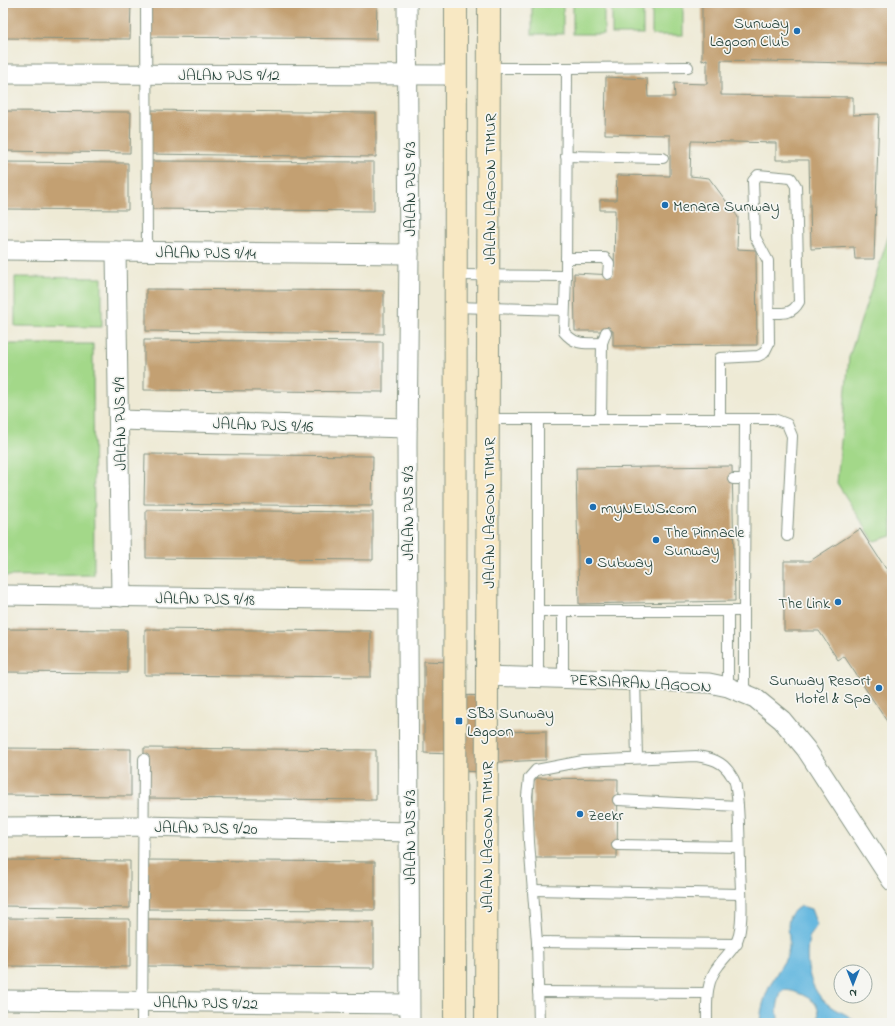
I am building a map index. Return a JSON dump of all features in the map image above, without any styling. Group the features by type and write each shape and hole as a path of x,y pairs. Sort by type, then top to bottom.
{"main road":[{"name":"JALAN LAGOON TIMUR","path":"455,1023 456,3"},
{"name":"JALAN LAGOON TIMUR","path":"486,1023 490,3"},
{"path":"455,419 488,419"}],"street":[{"name":"JALAN PJS 9/3","path":"407,3 409,254 407,428 408,832 410,1023"},
{"name":"JALAN PJS 9/12","path":"3,74 456,74"},
{"name":"JALAN PJS 9/14","path":"3,250 409,254"},
{"name":"JALAN PJS 9/9","path":"116,251 122,597"},
{"name":"JALAN PJS 9/16","path":"119,420 407,428"},
{"name":"JALAN PJS 9/18","path":"3,595 408,600"},
{"name":"PERSIARAN LAGOON","path":"487,676 703,683 736,690 755,698 782,720 806,749 892,881"},
{"name":"JALAN PJS 9/20","path":"3,827 143,826 408,832"},
{"name":"JALAN PJS 9/22","path":"3,1000 410,1004"}],"lane":[{"path":"146,3 147,252"},
{"path":"489,68 688,67"},
{"path":"567,68 566,276 564,332 571,341 580,343 602,343"},
{"path":"566,156 663,158"},
{"path":"720,419 720,358 750,358 764,353 769,343 768,261 755,238 753,228 753,181 758,175 791,178 796,186 799,302 795,310 787,313 769,313"},
{"path":"566,258 605,258 609,263 608,274"},
{"path":"455,275 566,276"},
{"path":"455,308 564,310"},
{"path":"601,419 602,343 606,332"},
{"path":"488,419 774,419 788,424 792,436 787,536"},
{"path":"538,419 538,678"},
{"path":"736,690 744,611 745,419"},
{"path":"733,479 745,479"},
{"path":"538,611 744,611"},
{"path":"563,611 563,678"},
{"path":"728,611 736,690"},
{"path":"635,680 637,758"},
{"path":"539,1023 529,778 536,770 583,761 696,756 709,758 722,763 731,775 736,787 738,806 741,894 740,934 737,944 713,973 706,993 707,1023"},
{"path":"142,1023 144,759"},
{"path":"618,800 738,806"},
{"path":"618,844 739,847"},
{"path":"533,890 741,894"},
{"path":"536,942 737,944"},
{"path":"538,992 706,993"}],"green space":[{"path":"532,3 563,3 563,34 532,34"},
{"path":"573,3 604,3 604,34 573,34"},
{"path":"612,3 643,3 643,34 612,34"},
{"path":"652,3 683,3 683,35 652,35"},
{"path":"892,226 892,536 874,541 837,483 849,357"},
{"path":"15,277 102,278 102,327 15,326"},
{"path":"3,344 93,344 94,575 3,576"}],"water":[{"path":"801,906 811,909 817,925 810,936 807,957 810,976 817,993 830,1006 850,1017 855,1023 836,1021 818,1023 819,1012 814,1002 798,993 785,990 782,991 778,1003 777,1011 779,1023 760,1023 762,1009 771,983 785,960 788,952 788,926 790,915"}],"building":[{"path":"3,3 131,3 130,39 3,38"},
{"path":"147,3 377,3 376,39 146,37"},
{"name":"Menara Sunway","path":"702,3 892,3 892,64 721,60 721,95 853,97 853,115 879,114 874,259 855,259 854,247 811,249 809,160 776,160 776,143 691,141 690,176 709,178 738,217 737,249 756,250 757,345 613,346 613,331 575,331 574,273 614,275 615,210 600,210 600,200 616,200 617,175 670,176 670,135 605,134 606,77 647,79 648,97 675,97 674,83 707,84 707,59 702,61"},
{"path":"147,110 376,113 376,157 147,154"},
{"path":"3,111 131,112 130,153 3,151"},
{"path":"149,161 374,162 374,211 149,209"},
{"path":"3,162 128,163 128,210 3,209"},
{"path":"146,289 384,291 384,334 146,331"},
{"path":"144,340 383,342 383,392 144,390"},
{"path":"145,454 373,456 372,506 144,504"},
{"name":"The Pinnacle Sunway","path":"732,466 735,601 579,604 576,468"},
{"path":"146,510 373,512 373,560 146,558"},
{"name":"The Link","path":"860,529 892,578 892,720 888,723 844,656 838,660 819,631 784,631 784,561 810,561"},
{"path":"3,629 127,630 127,673 3,672"},
{"path":"145,629 371,631 371,677 145,675"},
{"name":"SB3 Sunway Lagoon","path":"424,661 450,662 451,695 494,696 493,727 499,732 546,731 546,760 499,762 493,772 451,771 451,754 424,753"},
{"path":"3,748 131,749 131,796 3,795"},
{"path":"144,748 376,750 376,800 144,798"},
{"path":"533,778 618,779 617,858 533,858"},
{"path":"3,860 130,861 130,908 3,906"},
{"path":"145,860 375,862 375,910 145,909"},
{"path":"3,918 130,919 130,967 3,966"},
{"path":"144,919 374,922 374,968 144,966"}],"place":[{"name":"Sunway Lagoon Club","path":"797,31"},
{"name":"Menara Sunway","path":"665,205"},
{"name":"myNEWS.com","path":"593,507"},
{"name":"The Pinnacle Sunway","path":"656,540"},
{"name":"Subway","path":"589,561"},
{"name":"The Link","path":"838,602"},
{"name":"Sunway Resort Hotel & Spa","path":"879,688"},
{"name":"SB3 Sunway Lagoon","path":"459,721"},
{"name":"Zeekr","path":"580,814"}]}
